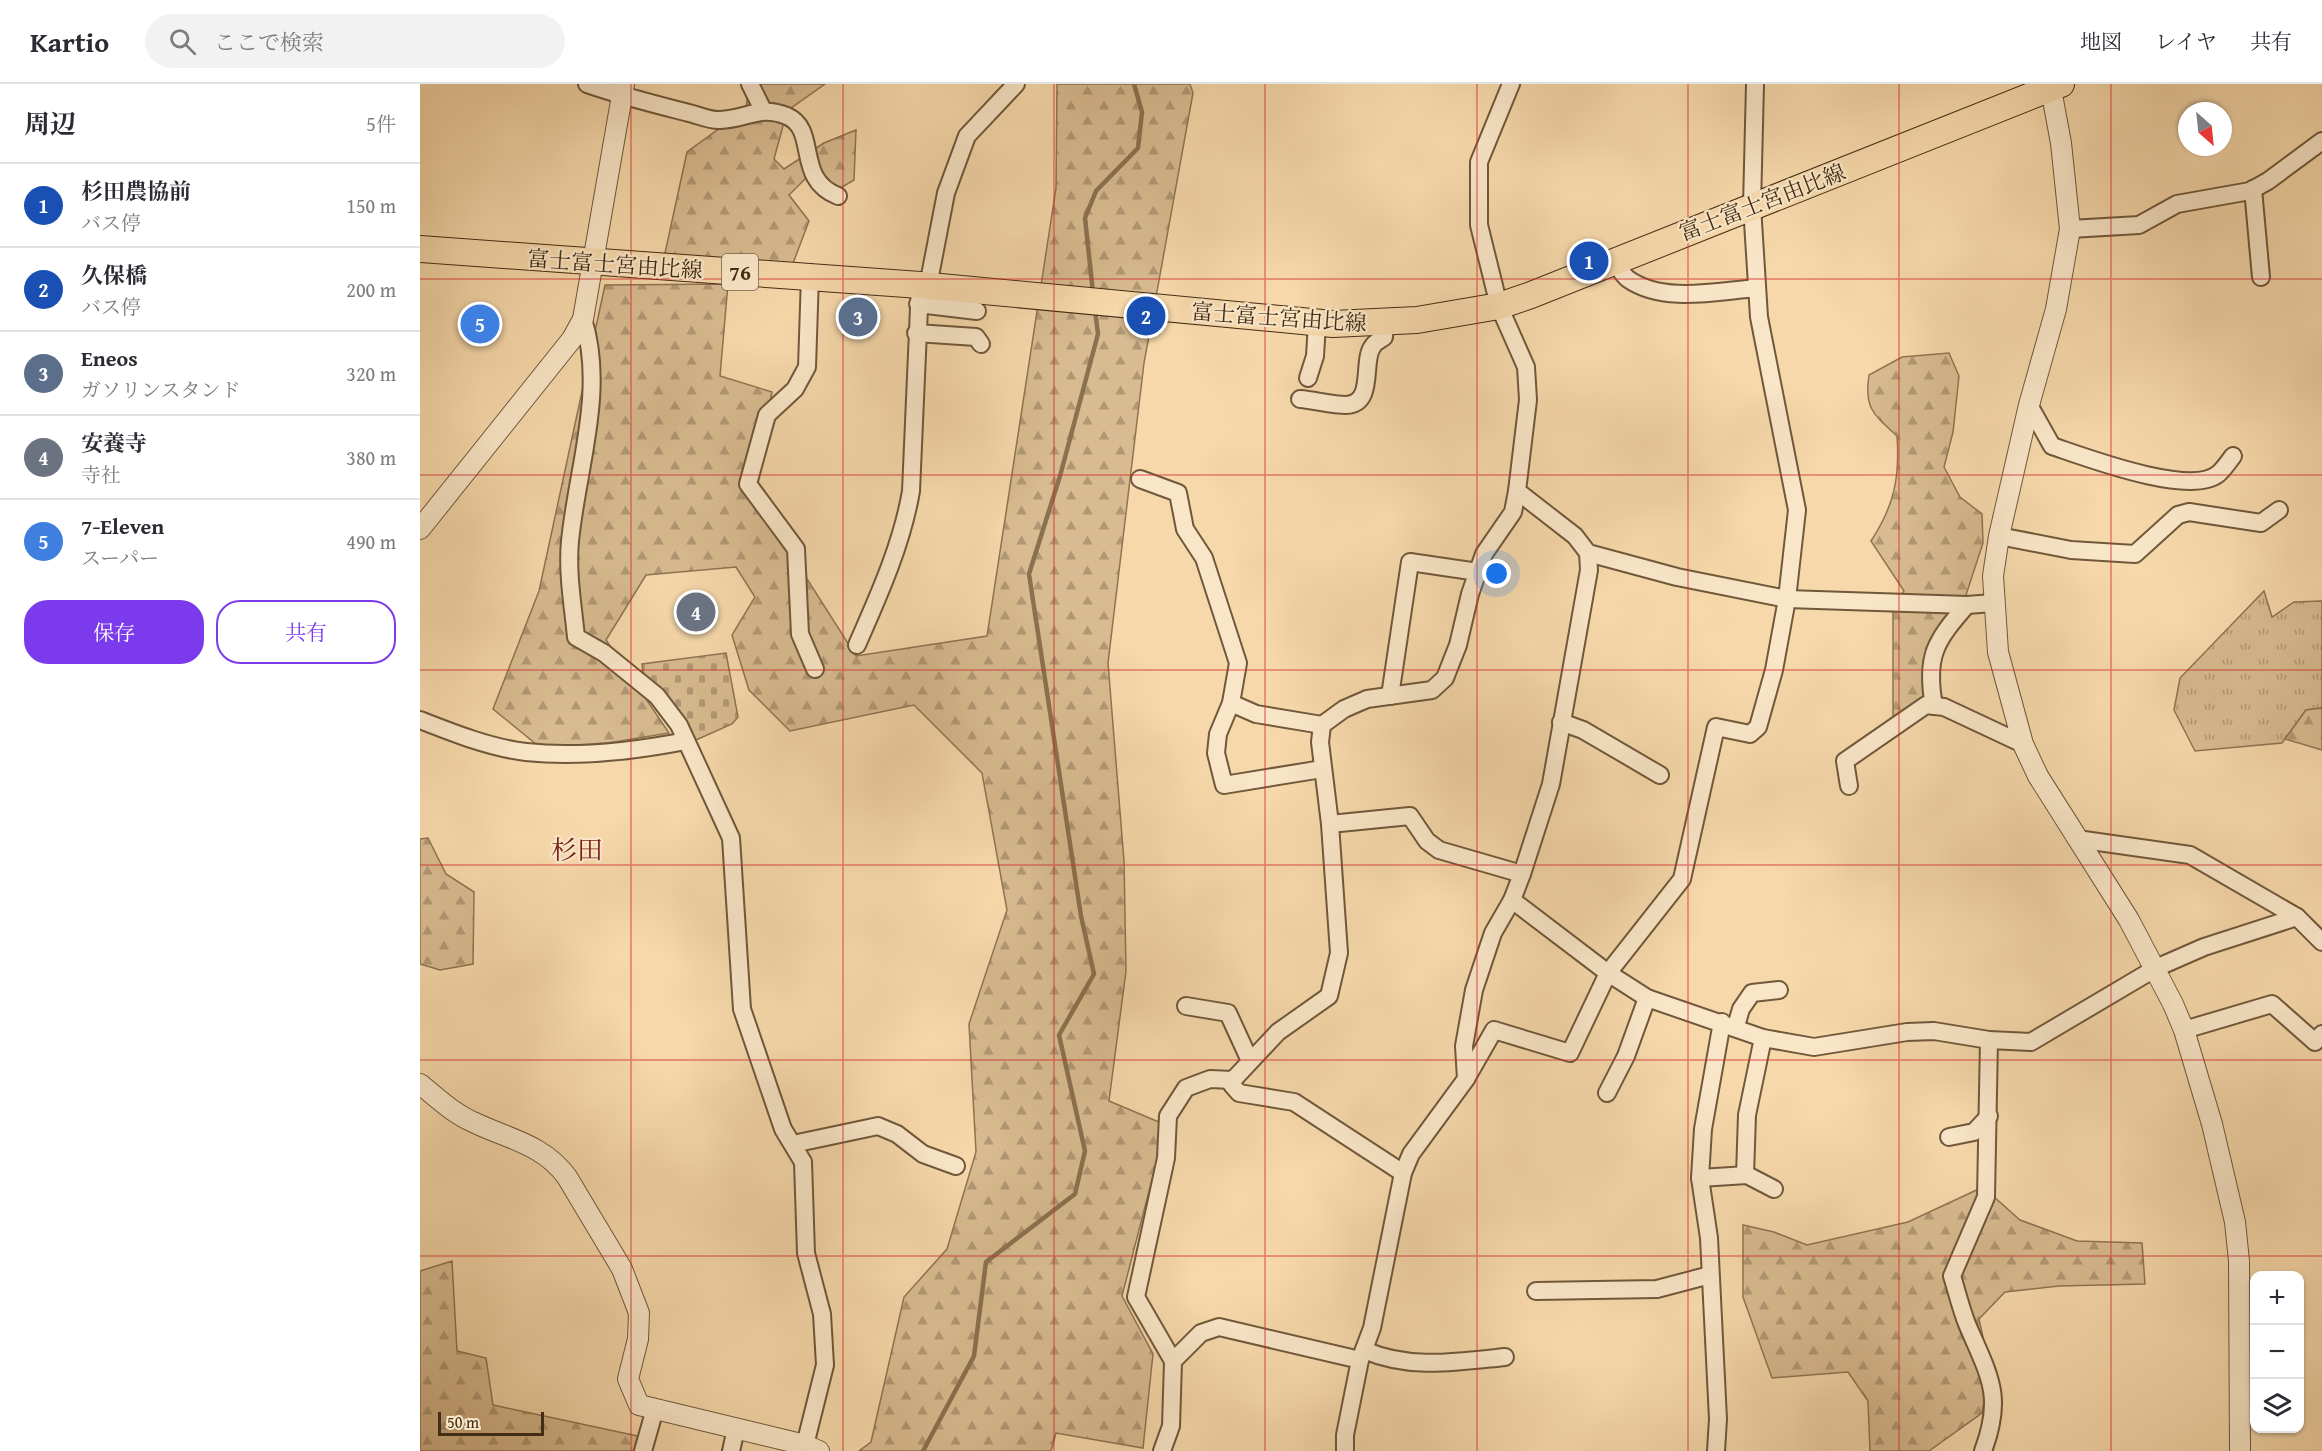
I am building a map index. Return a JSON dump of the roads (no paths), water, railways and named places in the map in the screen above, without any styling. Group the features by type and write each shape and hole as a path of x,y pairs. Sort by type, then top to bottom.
{"main road":[{"name":"富士富士宮由比線","path":"420,249 593,263 810,276 922,292 1060,297 1317,323 1385,323 1499,306 2054,85"}],"street":[{"path":"587,84 623,90 719,120 763,110 789,117 805,140 814,178 824,191 838,196"},
{"path":"750,84 763,110"},
{"path":"857,645 906,518 914,450 916,333 922,292 946,193 967,136 1016,84"},
{"path":"1231,703 1256,714 1322,725 1344,709 1367,699 1432,690 1445,678 1458,645 1470,594 1484,554 1513,512 1528,400 1526,367 1499,306 1479,225 1479,162 1511,84"},
{"path":"1345,1451 1345,1435 1362,1355 1372,1328 1403,1173 1411,1154 1466,1079 1494,1030 1570,1053 1608,973 1682,879 1716,727 1750,734 1758,727 1774,670 1787,599 1797,510 1759,317 1752,206 1755,84"},
{"path":"2054,85 2070,229 2056,309 2029,405 1999,536 1993,576 1998,652 2023,744 2038,776 2129,920 2156,968 2184,1030 2212,1124 2235,1222 2239,1261 2240,1451"},
{"path":"420,529 572,339 583,319 623,90"},
{"path":"2070,229 2139,225 2177,204 2253,189 2268,181 2322,141"},
{"path":"2253,189 2261,277"},
{"path":"1614,261 1626,278 1656,291 1690,293 1757,288"},
{"path":"810,276 807,367 795,389 767,415 748,484 796,549 800,634 815,669"},
{"path":"922,292 977,311"},
{"path":"420,1084 471,1121 534,1146 549,1155 563,1171 622,1269 639,1313 638,1339 628,1379 639,1405 812,1448 825,1365 822,1314 806,1252 804,1162 783,1129 742,1009 731,838 679,725 657,696 604,653 576,638 571,589 570,543 593,377 588,336 583,319"},
{"path":"1308,378 1315,356 1317,323"},
{"path":"1300,399 1347,405 1361,396 1367,382 1368,357 1372,346 1384,337 1385,323"},
{"path":"916,333 976,337 981,344"},
{"path":"2029,405 2052,446 2116,468 2178,481 2200,480 2217,475 2233,456"},
{"path":"1140,479 1178,493 1185,529 1204,558 1238,663 1231,703 1218,734 1216,753 1224,785 1322,769"},
{"path":"1466,1079 1464,1046 1474,990 1493,933 1512,900 1522,874 1551,784 1589,570 1588,554 1575,536 1517,490"},
{"path":"1999,536 2071,550 2135,554 2178,515 2189,512 2261,523 2279,510"},
{"path":"1588,554 1677,576 1787,599 1967,605 1993,603"},
{"path":"1390,696 1410,562 1478,572"},
{"path":"1935,706 1930,680 1930,661 1946,629 1967,605"},
{"path":"1849,786 1845,761 1926,705 1944,707 2023,744"},
{"path":"420,720 477,740 524,752 572,754 642,750 686,741"},
{"path":"1561,723 1583,730 1660,776"},
{"path":"1322,725 1322,769 1330,824 1339,953 1329,996 1278,1032 1233,1080 1232,1085 1239,1093 1294,1102 1403,1173"},
{"path":"1330,824 1410,816 1427,842 1439,850 1522,874"},
{"path":"2077,839 2190,855 2297,917 2322,942"},
{"path":"1512,900 1608,973 1647,998 1729,1024 1763,1038 1814,1047 1907,1032 1934,1031 1989,1040 2031,1042 2156,968 2204,947 2297,917"},
{"path":"1716,1451 1718,1419 1709,1238 1700,1178 1703,1129 1729,1024 1752,993 1779,990"},
{"path":"1606,1093 1626,1056 1647,998"},
{"path":"2184,1030 2272,1004 2314,1042 2322,1035"},
{"path":"1186,1006 1228,1013 1250,1061"},
{"path":"1745,1175 1747,1115 1763,1038"},
{"path":"1983,1451 1993,1425 1995,1399 1989,1372 1966,1321 1952,1276 1986,1197 1989,1040"},
{"path":"1162,1451 1171,1426 1173,1361 1136,1297 1166,1158 1168,1116 1186,1088 1210,1079 1233,1080"},
{"path":"1949,1137 1974,1132 1989,1116"},
{"path":"793,1144 878,1126 897,1134 923,1154 956,1166"},
{"path":"1700,1178 1745,1175 1759,1179 1774,1189"},
{"path":"1536,1291 1657,1289 1710,1275"},
{"path":"1173,1361 1201,1333 1219,1327 1421,1365 1505,1357"},
{"path":"643,1451 655,1409"},
{"path":"730,1451 736,1429"}],"waterway":[{"path":"1093,293 1085,218 1096,191 1138,148 1142,112 1134,84"},
{"path":"923,1451 974,1356 986,1262 1075,1194 1085,1151 1059,1035 1094,974 1081,916 1029,574 1060,476 1098,334 1095,310"}],"place":[{"name":"杉田農協前","path":"1589,261"},
{"name":"久保橋","path":"1146,316"},
{"name":"Eneos","path":"858,317"},
{"name":"7-Eleven","path":"480,324"},
{"name":"安養寺","path":"696,612"}],"district":[{"name":"杉田","path":"577,849"}]}
